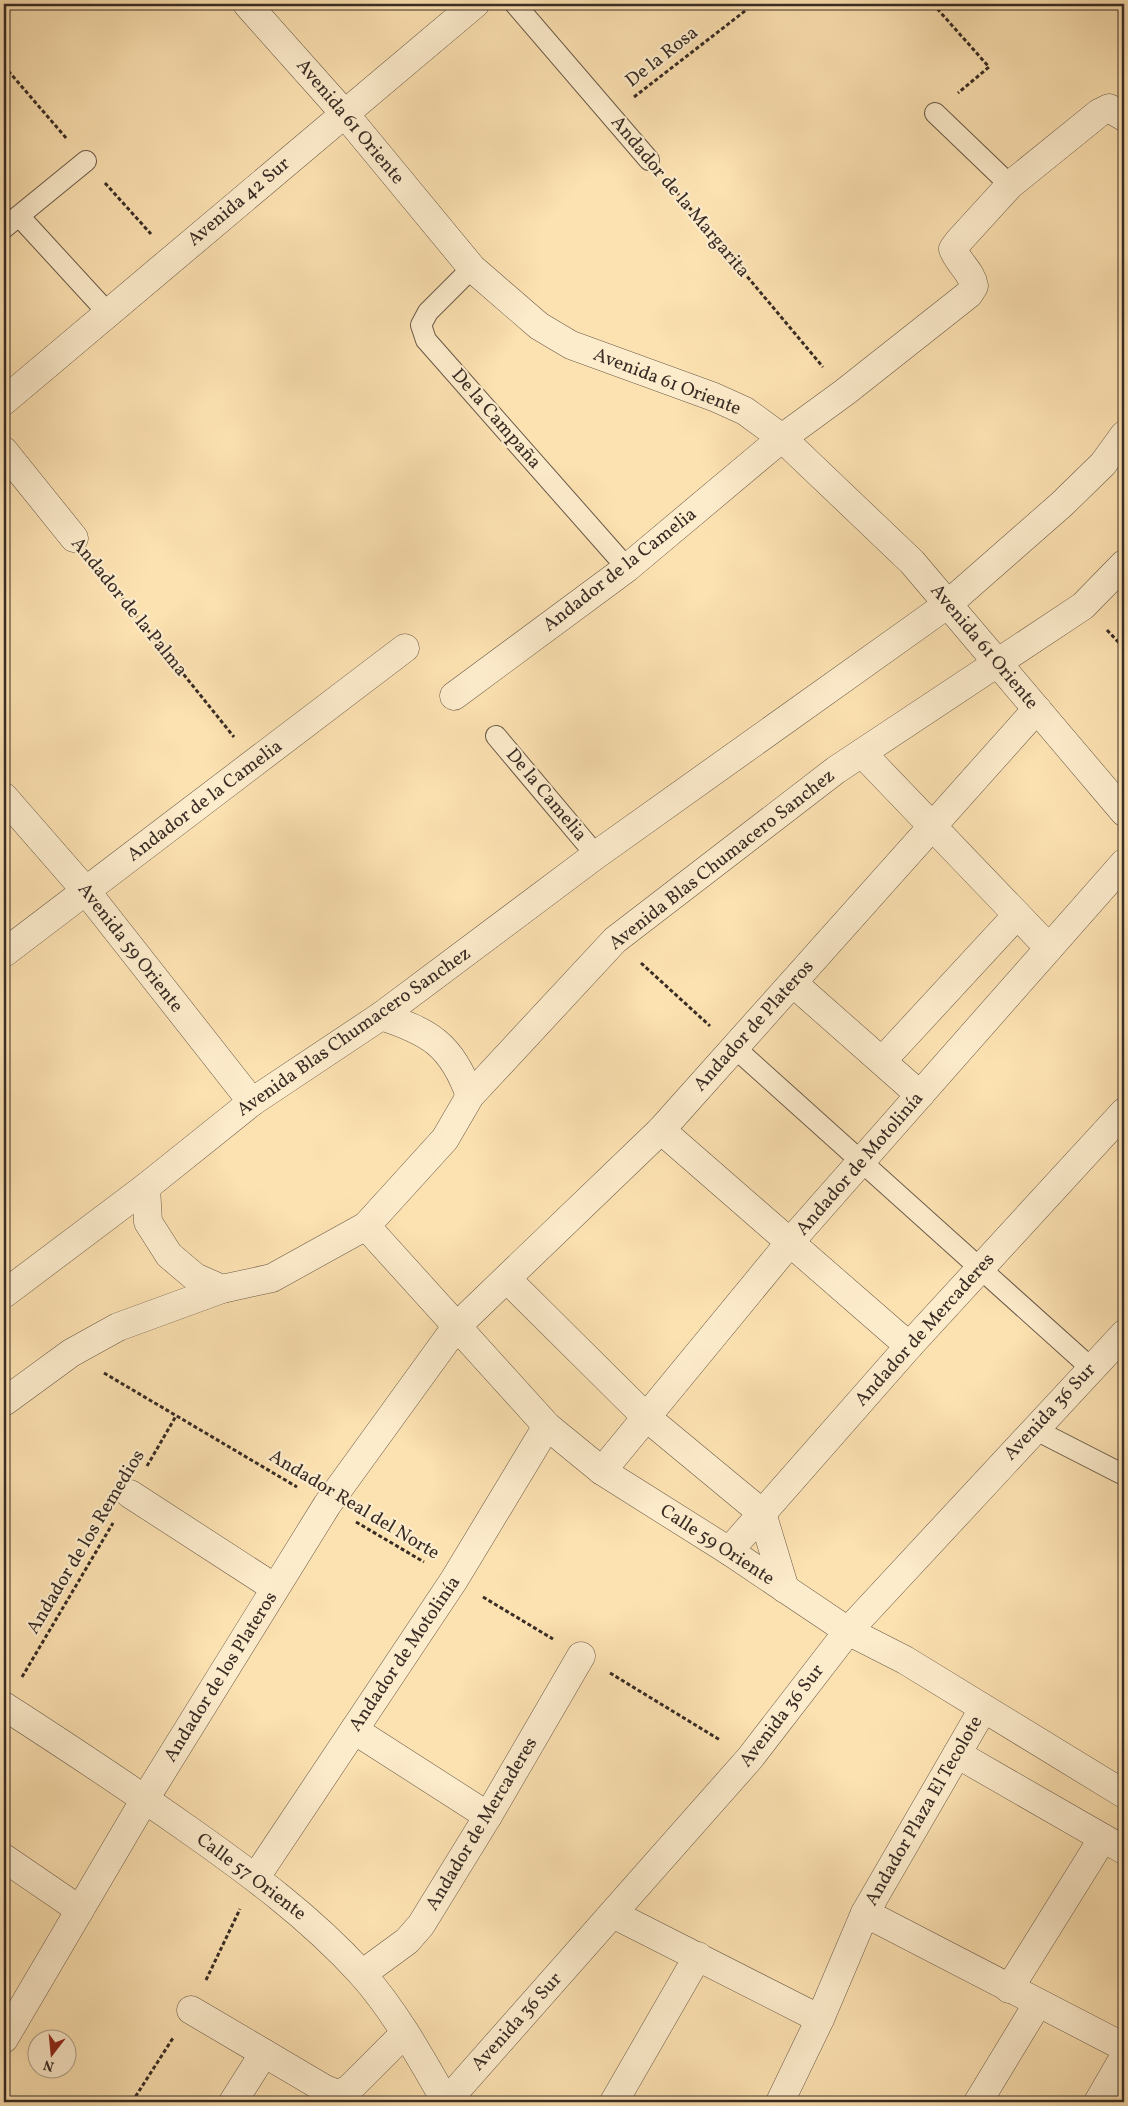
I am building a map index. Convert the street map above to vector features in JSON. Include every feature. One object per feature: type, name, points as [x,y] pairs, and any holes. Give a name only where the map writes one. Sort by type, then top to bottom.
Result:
[{"type":"street","name":"Avenida 61 Oriente","points":[[248,4],[344,113],[472,268],[539,326],[570,345],[714,397],[745,411],[782,438],[912,562],[1124,812]]},
{"type":"street","name":"Avenida 42 Sur","points":[[4,401],[475,4]]},
{"type":"street","points":[[782,438],[845,392],[969,294],[974,286],[973,279],[953,249],[1010,185],[1099,112],[1109,108],[1124,117]]},
{"type":"street","name":"Avenida Blas Chumacero Sanchez","points":[[4,1294],[146,1187],[252,1102],[381,1016],[596,855],[948,604],[1062,504],[1103,464],[1124,434]]},
{"type":"street","name":"Andador de la Camelia","points":[[454,696],[627,568],[782,438]]},
{"type":"street","name":"Andador de la Palma","points":[[4,451],[74,538]]},
{"type":"street","name":"Avenida Blas Chumacero Sanchez","points":[[4,1402],[70,1353],[118,1327],[222,1289],[272,1278],[366,1226],[445,1139],[470,1096],[615,940],[836,770],[1083,606],[1124,564]]},
{"type":"street","name":"Andador de la Camelia","points":[[4,953],[405,648]]},
{"type":"street","name":"Andador de Plateros","points":[[456,1328],[661,1130],[1037,709]]},
{"type":"street","points":[[862,753],[1049,948]]},
{"type":"street","name":"Avenida 59 Oriente","points":[[4,797],[86,891],[252,1102]]},
{"type":"street","name":"Andador de Motolinía","points":[[602,1471],[791,1241],[1124,863]]},
{"type":"street","points":[[882,1061],[1017,915]]},
{"type":"street","points":[[792,983],[920,1095]]},
{"type":"street","points":[[381,1016],[415,1027],[440,1045],[462,1072],[470,1096]]},
{"type":"street","name":"Andador de Mercaderes","points":[[729,1551],[909,1346],[1124,1112]]},
{"type":"street","points":[[661,1130],[791,1241],[909,1346]]},
{"type":"street","points":[[146,1187],[148,1222],[169,1255],[195,1277],[222,1289]]},
{"type":"street","name":"Calle 59 Oriente","points":[[366,1226],[456,1328],[548,1426],[602,1471],[729,1551],[848,1631],[905,1660],[1124,1794]]},
{"type":"street","points":[[507,1278],[646,1417],[762,1513],[785,1589]]},
{"type":"street","name":"Andador de los Plateros","points":[[4,2039],[146,1799],[327,1505],[456,1328]]},
{"type":"street","name":"Avenida 36 Sur","points":[[446,2102],[750,1758],[848,1631],[1124,1334]]},
{"type":"street","name":"Andador de Motolinía","points":[[256,1877],[454,1580],[548,1426]]},
{"type":"street","points":[[130,1494],[275,1588]]},
{"type":"street","name":"Andador de Mercaderes","points":[[362,1974],[407,1941],[422,1924],[582,1656]]},
{"type":"street","name":"Calle 57 Oriente","points":[[4,1706],[146,1799],[256,1877],[318,1928],[362,1974],[405,2033],[446,2102]]},
{"type":"street","name":"Andador Plaza El Tecolote","points":[[780,2102],[820,2019],[865,1913],[983,1709]]},
{"type":"street","points":[[354,1730],[488,1816]]},
{"type":"street","points":[[957,1754],[1114,1844],[1009,1989]]},
{"type":"street","points":[[4,1858],[80,1910]]},
{"type":"street","points":[[865,1913],[1124,2047]]},
{"type":"street","points":[[613,1914],[820,2019]]},
{"type":"street","points":[[614,2102],[698,1956]]},
{"type":"street","points":[[978,2102],[1038,2003]]},
{"type":"street","points":[[191,2010],[325,2090],[337,2094],[348,2090],[405,2033]]},
{"type":"street","points":[[233,2102],[264,2053]]},
{"type":"street","points":[[1098,2102],[1124,2057]]},
{"type":"lane","name":"Andador de la Margarita","points":[[515,4],[649,160]]},
{"type":"lane","points":[[935,113],[1010,185]]},
{"type":"lane","points":[[86,161],[11,222],[108,313]]},
{"type":"lane","name":"De la Campaña","points":[[472,268],[428,312],[421,325],[426,340],[627,568]]},
{"type":"lane","name":"De la Camelia","points":[[496,736],[596,855]]},
{"type":"lane","points":[[735,1048],[1091,1368]]},
{"type":"lane","points":[[1034,1429],[1124,1476]]},
{"type":"path","name":"De la Rosa","points":[[611,115],[754,4]]},
{"type":"path","points":[[933,4],[989,67],[935,113]]},
{"type":"path","name":"Andador de la Margarita","points":[[649,160],[845,392]]},
{"type":"path","name":"Andador de la Palma","points":[[74,538],[255,763]]},
{"type":"path","points":[[615,940],[735,1048]]},
{"type":"path","name":"Andador Real del Norte","points":[[70,1353],[582,1656],[750,1758]]},
{"type":"path","name":"Andador de los Remedios","points":[[4,1706],[176,1416]]}]
